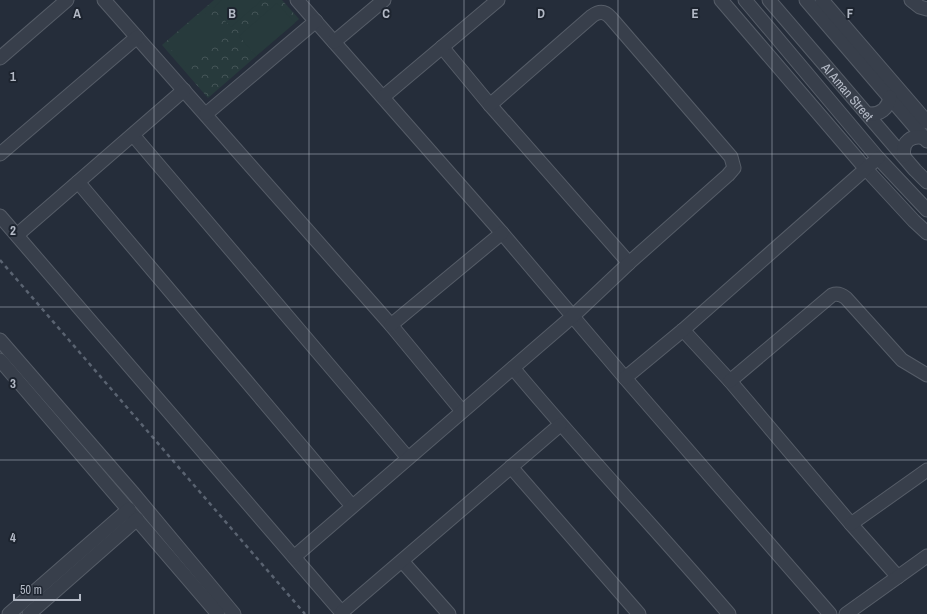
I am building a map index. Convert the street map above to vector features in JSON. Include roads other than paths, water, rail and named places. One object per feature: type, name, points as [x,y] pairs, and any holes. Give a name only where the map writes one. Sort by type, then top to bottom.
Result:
[{"type":"street","points":[[0,58],[67,0]]},
{"type":"street","points":[[104,0],[391,325],[462,411]]},
{"type":"street","points":[[297,0],[502,233],[625,378],[830,614]]},
{"type":"street","points":[[334,42],[384,0]]},
{"type":"street","points":[[383,97],[498,0]]},
{"type":"street","points":[[721,0],[866,168],[914,221],[927,233]]},
{"type":"street","points":[[745,0],[878,158],[927,210]]},
{"type":"street","name":"Al Aman Street","points":[[769,0],[927,182]]},
{"type":"street","points":[[806,0],[926,139]]},
{"type":"street","points":[[822,0],[927,122]]},
{"type":"street","points":[[911,0],[920,7],[927,9]]},
{"type":"street","points":[[294,557],[573,316],[734,168],[731,157],[611,18],[602,12],[597,13],[490,105]]},
{"type":"street","points":[[206,114],[316,21]]},
{"type":"street","points":[[0,154],[137,37]]},
{"type":"street","points":[[442,47],[490,105],[629,263]]},
{"type":"street","points":[[17,235],[184,90]]},
{"type":"street","points":[[868,114],[876,114],[883,111],[888,105],[890,97]]},
{"type":"street","points":[[133,135],[408,458]]},
{"type":"street","points":[[904,156],[903,149],[908,140],[916,137],[926,139]]},
{"type":"street","points":[[625,378],[683,330],[878,158]]},
{"type":"street","points":[[78,182],[352,506]]},
{"type":"street","points":[[0,216],[343,613],[560,425]]},
{"type":"street","points":[[391,325],[502,233]]},
{"type":"street","points":[[730,381],[835,294],[839,294],[846,298],[902,360],[927,375]]},
{"type":"street","points":[[683,330],[730,381],[898,577]]},
{"type":"street","points":[[0,340],[130,506],[218,614]]},
{"type":"street","points":[[0,360],[130,506],[234,614]]},
{"type":"street","points":[[513,368],[560,425],[682,559],[729,614]]},
{"type":"street","points":[[511,467],[639,614]]},
{"type":"street","points":[[851,524],[927,470]]},
{"type":"street","points":[[9,614],[130,506]]},
{"type":"street","points":[[28,614],[130,506]]},
{"type":"street","points":[[846,614],[927,556]]},
{"type":"street","points":[[402,561],[449,614]]},
{"type":"railway","points":[[0,260],[305,614]]}]
